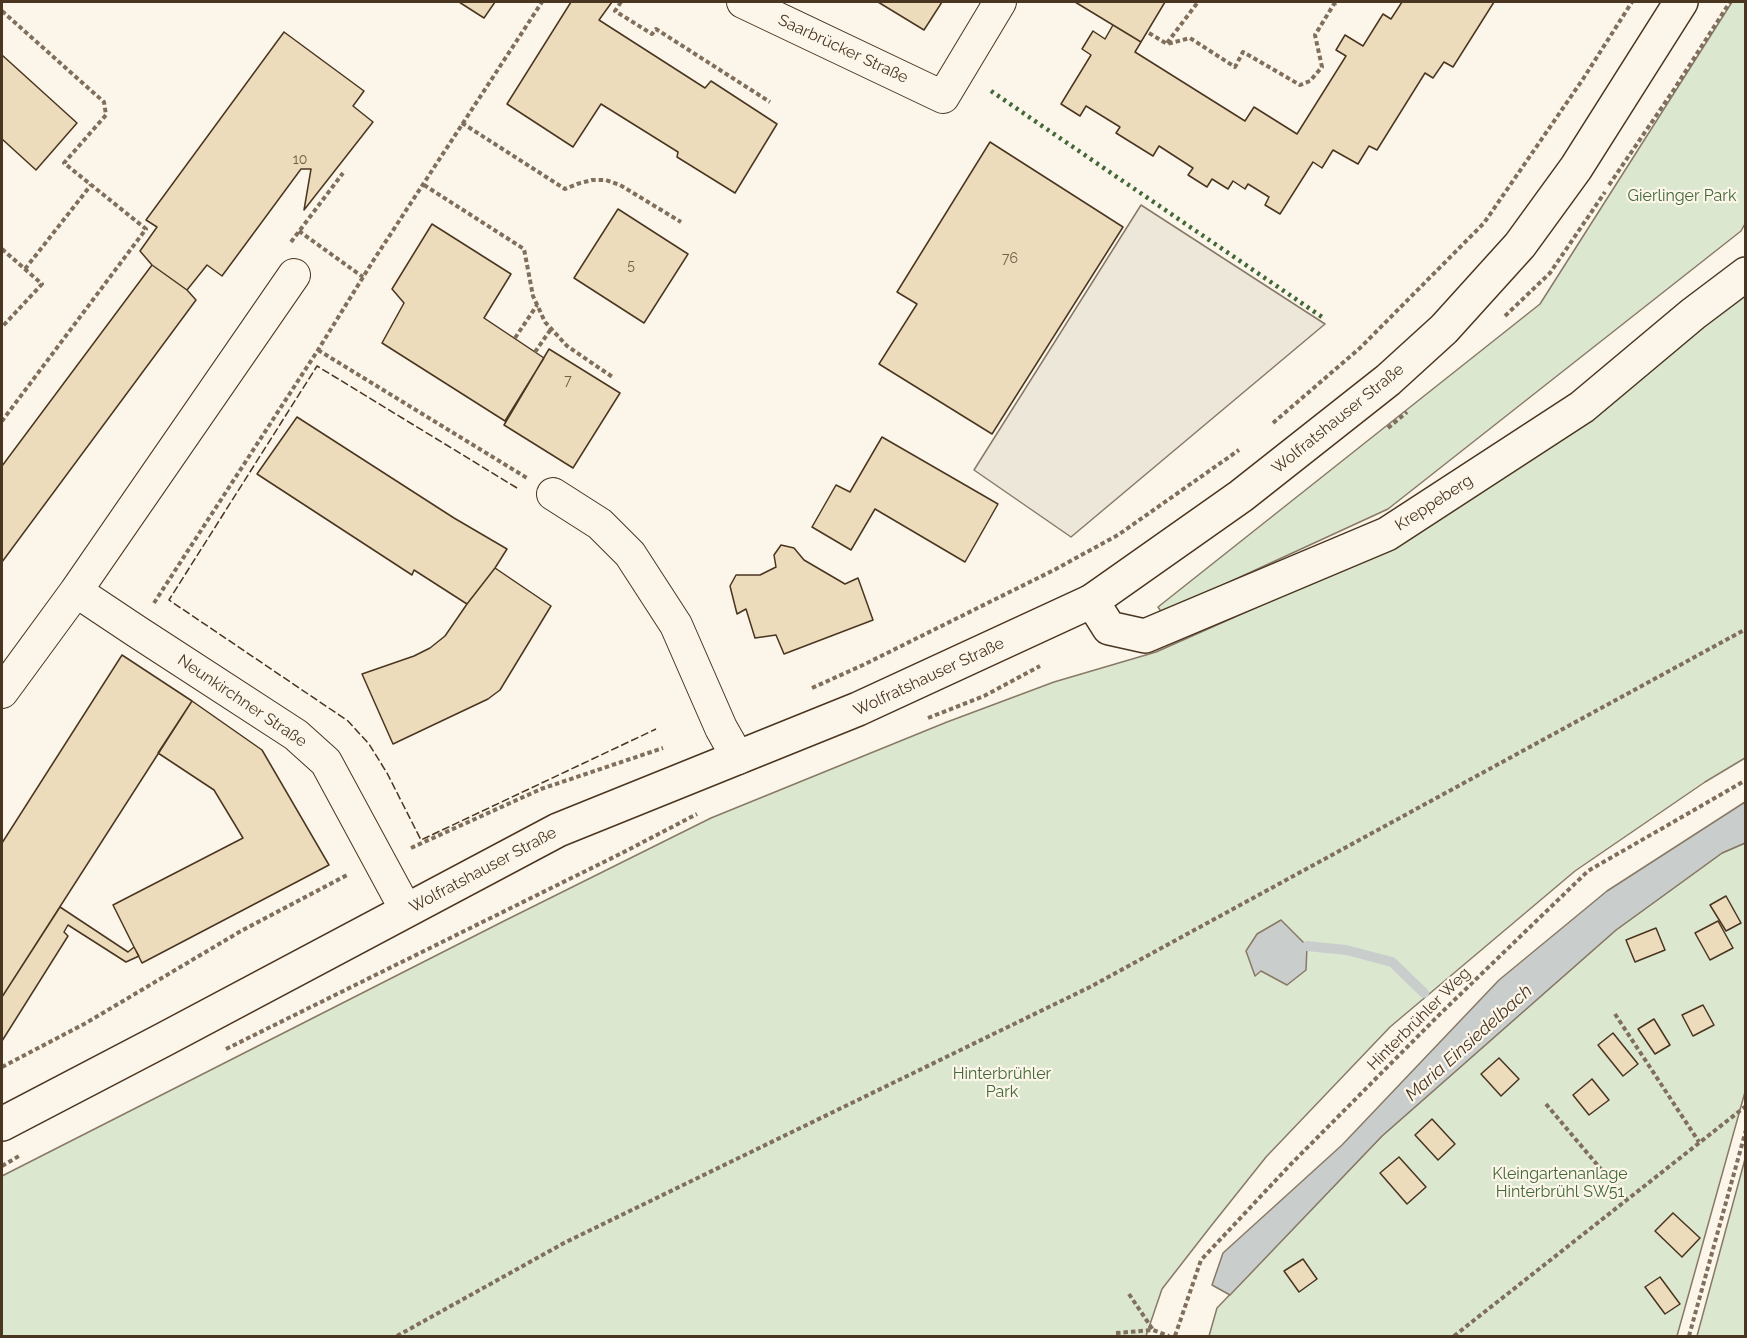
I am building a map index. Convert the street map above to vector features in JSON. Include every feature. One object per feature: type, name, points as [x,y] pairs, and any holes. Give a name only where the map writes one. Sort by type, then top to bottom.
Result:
[{"type":"main road","name":"Wolfratshauser Straße","points":[[2,1124],[558,830],[858,709],[1092,601],[1241,496],[1388,380],[1444,329],[1520,245],[1576,168],[1681,2]]},
{"type":"main road","name":"Kreppeberg","points":[[1092,601],[1109,628],[1145,636],[1387,534],[1582,407],[1693,314],[1746,274]]},
{"type":"street","name":"Saarbrücker Straße","points":[[743,2],[943,97],[1000,2]]},
{"type":"street","points":[[2,692],[76,591],[294,275]]},
{"type":"street","points":[[553,494],[600,524],[630,555],[676,625],[721,728],[738,758]]},
{"type":"street","name":"Neunkirchner Straße","points":[[76,591],[297,735],[326,762],[406,910]]},
{"type":"path","points":[[136,632],[542,2]]},
{"type":"path","points":[[621,2],[615,11],[652,34],[656,29],[770,102]]},
{"type":"path","points":[[1167,44],[1198,2]]},
{"type":"path","points":[[1149,33],[1167,44],[1190,38],[1235,66],[1244,52],[1300,85],[1310,81],[1322,68],[1315,35],[1334,4],[1339,2]]},
{"type":"path","points":[[1272,424],[1360,348],[1484,223],[1583,79],[1632,2]]},
{"type":"path","points":[[2,11],[104,102],[106,115],[64,163],[146,229],[2,421]]},
{"type":"path","points":[[462,123],[565,189],[592,180],[606,180],[620,185],[681,222]]},
{"type":"path","points":[[25,269],[91,185]]},
{"type":"path","points":[[424,185],[524,249],[533,296],[545,322],[567,346],[614,378]]},
{"type":"path","points":[[299,231],[363,277]]},
{"type":"path","points":[[2,249],[42,284],[2,327]]},
{"type":"path","points":[[515,338],[537,304]]},
{"type":"path","points":[[535,352],[551,329]]},
{"type":"path","points":[[318,350],[553,494]]},
{"type":"path","points":[[808,689],[863,665],[1043,576],[1118,535],[1244,447]]},
{"type":"path","points":[[398,1336],[564,1243],[1090,987],[1746,629]]},
{"type":"path","points":[[2,1067],[86,1023],[251,926],[338,879],[422,844],[541,789],[665,747]]},
{"type":"path","name":"Hinterbrühler Weg","points":[[1175,1336],[1201,1260],[1290,1165],[1441,1013],[1588,871],[1746,780]]},
{"type":"path","points":[[1615,1014],[1699,1142]]},
{"type":"path","points":[[1546,1104],[1626,1199]]},
{"type":"path","points":[[1454,1336],[1746,1106]]},
{"type":"path","points":[[1689,1336],[1746,1130]]},
{"type":"path","points":[[1129,1294],[1153,1330]]},
{"type":"path","points":[[1116,1333],[1153,1330],[1169,1336]]},
{"type":"green space","name":"Gierlinger Park","points":[[1732,2],[1745,2],[1746,222],[1741,231],[1388,509],[1162,613],[1158,607],[1540,304]]},
{"type":"green space","name":"Hinterbrühler Park","points":[[1745,293],[1745,758],[1705,782],[1575,871],[1390,1027],[1266,1157],[1211,1226],[1162,1289],[1146,1336],[2,1336],[2,1176],[711,818],[947,722],[1054,682],[1156,652],[1379,553]]},
{"type":"green space","name":"Kleingartenanlage Hinterbrühl SW51","points":[[1745,843],[1745,1092],[1677,1336],[1209,1336],[1217,1308],[1382,1136],[1616,930],[1722,853]]},
{"type":"green space","points":[[1745,1159],[1745,1336],[1697,1336]]},
{"type":"shaded area","points":[[1141,205],[1325,324],[1071,537],[974,470]]},
{"type":"water","name":"Maria Einsiedelbach","points":[[1745,802],[1745,843],[1722,853],[1616,930],[1382,1136],[1230,1295],[1212,1285],[1223,1253],[1342,1145],[1499,980],[1607,891]]},
{"type":"water","points":[[1281,920],[1307,946],[1306,970],[1287,985],[1261,971],[1255,976],[1246,951],[1257,934]]},
{"type":"building","points":[[459,2],[495,2],[484,18]]},
{"type":"building","points":[[571,2],[612,2],[599,20],[705,88],[711,81],[777,124],[735,193],[677,157],[678,152],[601,104],[573,147],[507,104]]},
{"type":"building","points":[[878,2],[942,2],[924,30]]},
{"type":"building","points":[[1075,2],[1165,2],[1141,42]]},
{"type":"building","points":[[1402,2],[1494,2],[1453,67],[1444,62],[1433,78],[1425,73],[1377,150],[1369,146],[1358,164],[1333,150],[1322,168],[1313,162],[1280,214],[1265,205],[1269,197],[1248,184],[1245,189],[1233,181],[1228,189],[1212,179],[1207,187],[1188,175],[1193,168],[1159,146],[1153,156],[1116,133],[1120,127],[1086,106],[1080,116],[1061,104],[1091,55],[1082,49],[1093,31],[1105,39],[1113,25],[1141,42],[1135,52],[1245,121],[1254,107],[1297,134],[1346,56],[1336,50],[1345,35],[1363,46],[1383,14],[1391,19]]},
{"type":"building","points":[[284,32],[364,91],[353,106],[373,122],[304,210],[311,169],[301,169],[222,276],[207,265],[187,290],[152,265],[140,251],[157,227],[146,220]]},
{"type":"building","points":[[2,55],[77,123],[36,170],[2,139]]},
{"type":"building","points":[[990,142],[1123,227],[992,434],[879,364],[917,304],[897,292]]},
{"type":"building","points":[[618,209],[688,254],[644,323],[574,278]]},
{"type":"building","points":[[432,224],[511,274],[484,318],[544,358],[505,421],[382,343],[404,303],[392,289]]},
{"type":"building","points":[[152,265],[187,290],[196,300],[2,562],[2,466]]},
{"type":"building","points":[[549,349],[620,393],[573,468],[504,425]]},
{"type":"building","points":[[297,417],[454,518],[507,549],[467,604],[414,570],[412,575],[257,474]]},
{"type":"building","points":[[882,437],[998,504],[965,562],[875,509],[851,550],[812,527],[836,485],[850,492]]},
{"type":"building","points":[[781,545],[794,548],[804,560],[845,584],[858,578],[873,620],[784,654],[776,635],[755,638],[746,609],[737,614],[730,586],[736,575],[760,575],[776,567],[774,555]]},
{"type":"building","points":[[495,568],[551,606],[500,690],[488,699],[393,744],[362,674],[430,648],[445,636]]},
{"type":"building","points":[[122,655],[192,701],[2,997],[2,843]]},
{"type":"building","points":[[192,701],[262,750],[329,865],[142,963],[113,905],[243,838],[214,790],[158,753]]},
{"type":"building","points":[[1726,896],[1741,923],[1726,931],[1710,905]]},
{"type":"building","points":[[60,907],[128,952],[134,947],[139,956],[126,962],[68,925],[64,932],[68,936],[2,1041],[2,997]]},
{"type":"building","points":[[1718,921],[1733,948],[1710,960],[1695,933]]},
{"type":"building","points":[[1656,928],[1665,950],[1635,962],[1626,940]]},
{"type":"building","points":[[1703,1005],[1714,1025],[1693,1036],[1682,1015]]},
{"type":"building","points":[[1654,1019],[1670,1045],[1655,1054],[1638,1029]]},
{"type":"building","points":[[1613,1033],[1638,1064],[1623,1076],[1598,1045]]},
{"type":"building","points":[[1499,1058],[1519,1079],[1501,1096],[1481,1074]]},
{"type":"building","points":[[1592,1079],[1609,1100],[1589,1115],[1573,1095]]},
{"type":"building","points":[[1432,1119],[1455,1144],[1438,1160],[1415,1135]]},
{"type":"building","points":[[1399,1157],[1426,1187],[1407,1204],[1380,1173]]},
{"type":"building","points":[[1673,1213],[1700,1238],[1682,1257],[1655,1231]]},
{"type":"building","points":[[1303,1259],[1317,1279],[1299,1292],[1284,1271]]},
{"type":"building","points":[[1660,1277],[1680,1304],[1665,1314],[1645,1287]]},
{"type":"waterway","points":[[1307,946],[1346,950],[1392,962],[1424,993]]},
{"type":"hedge","points":[[991,91],[1322,317]]},
{"type":"fence","points":[[517,488],[317,366],[169,600],[348,721],[369,744],[387,773],[421,840],[656,729]]}]
